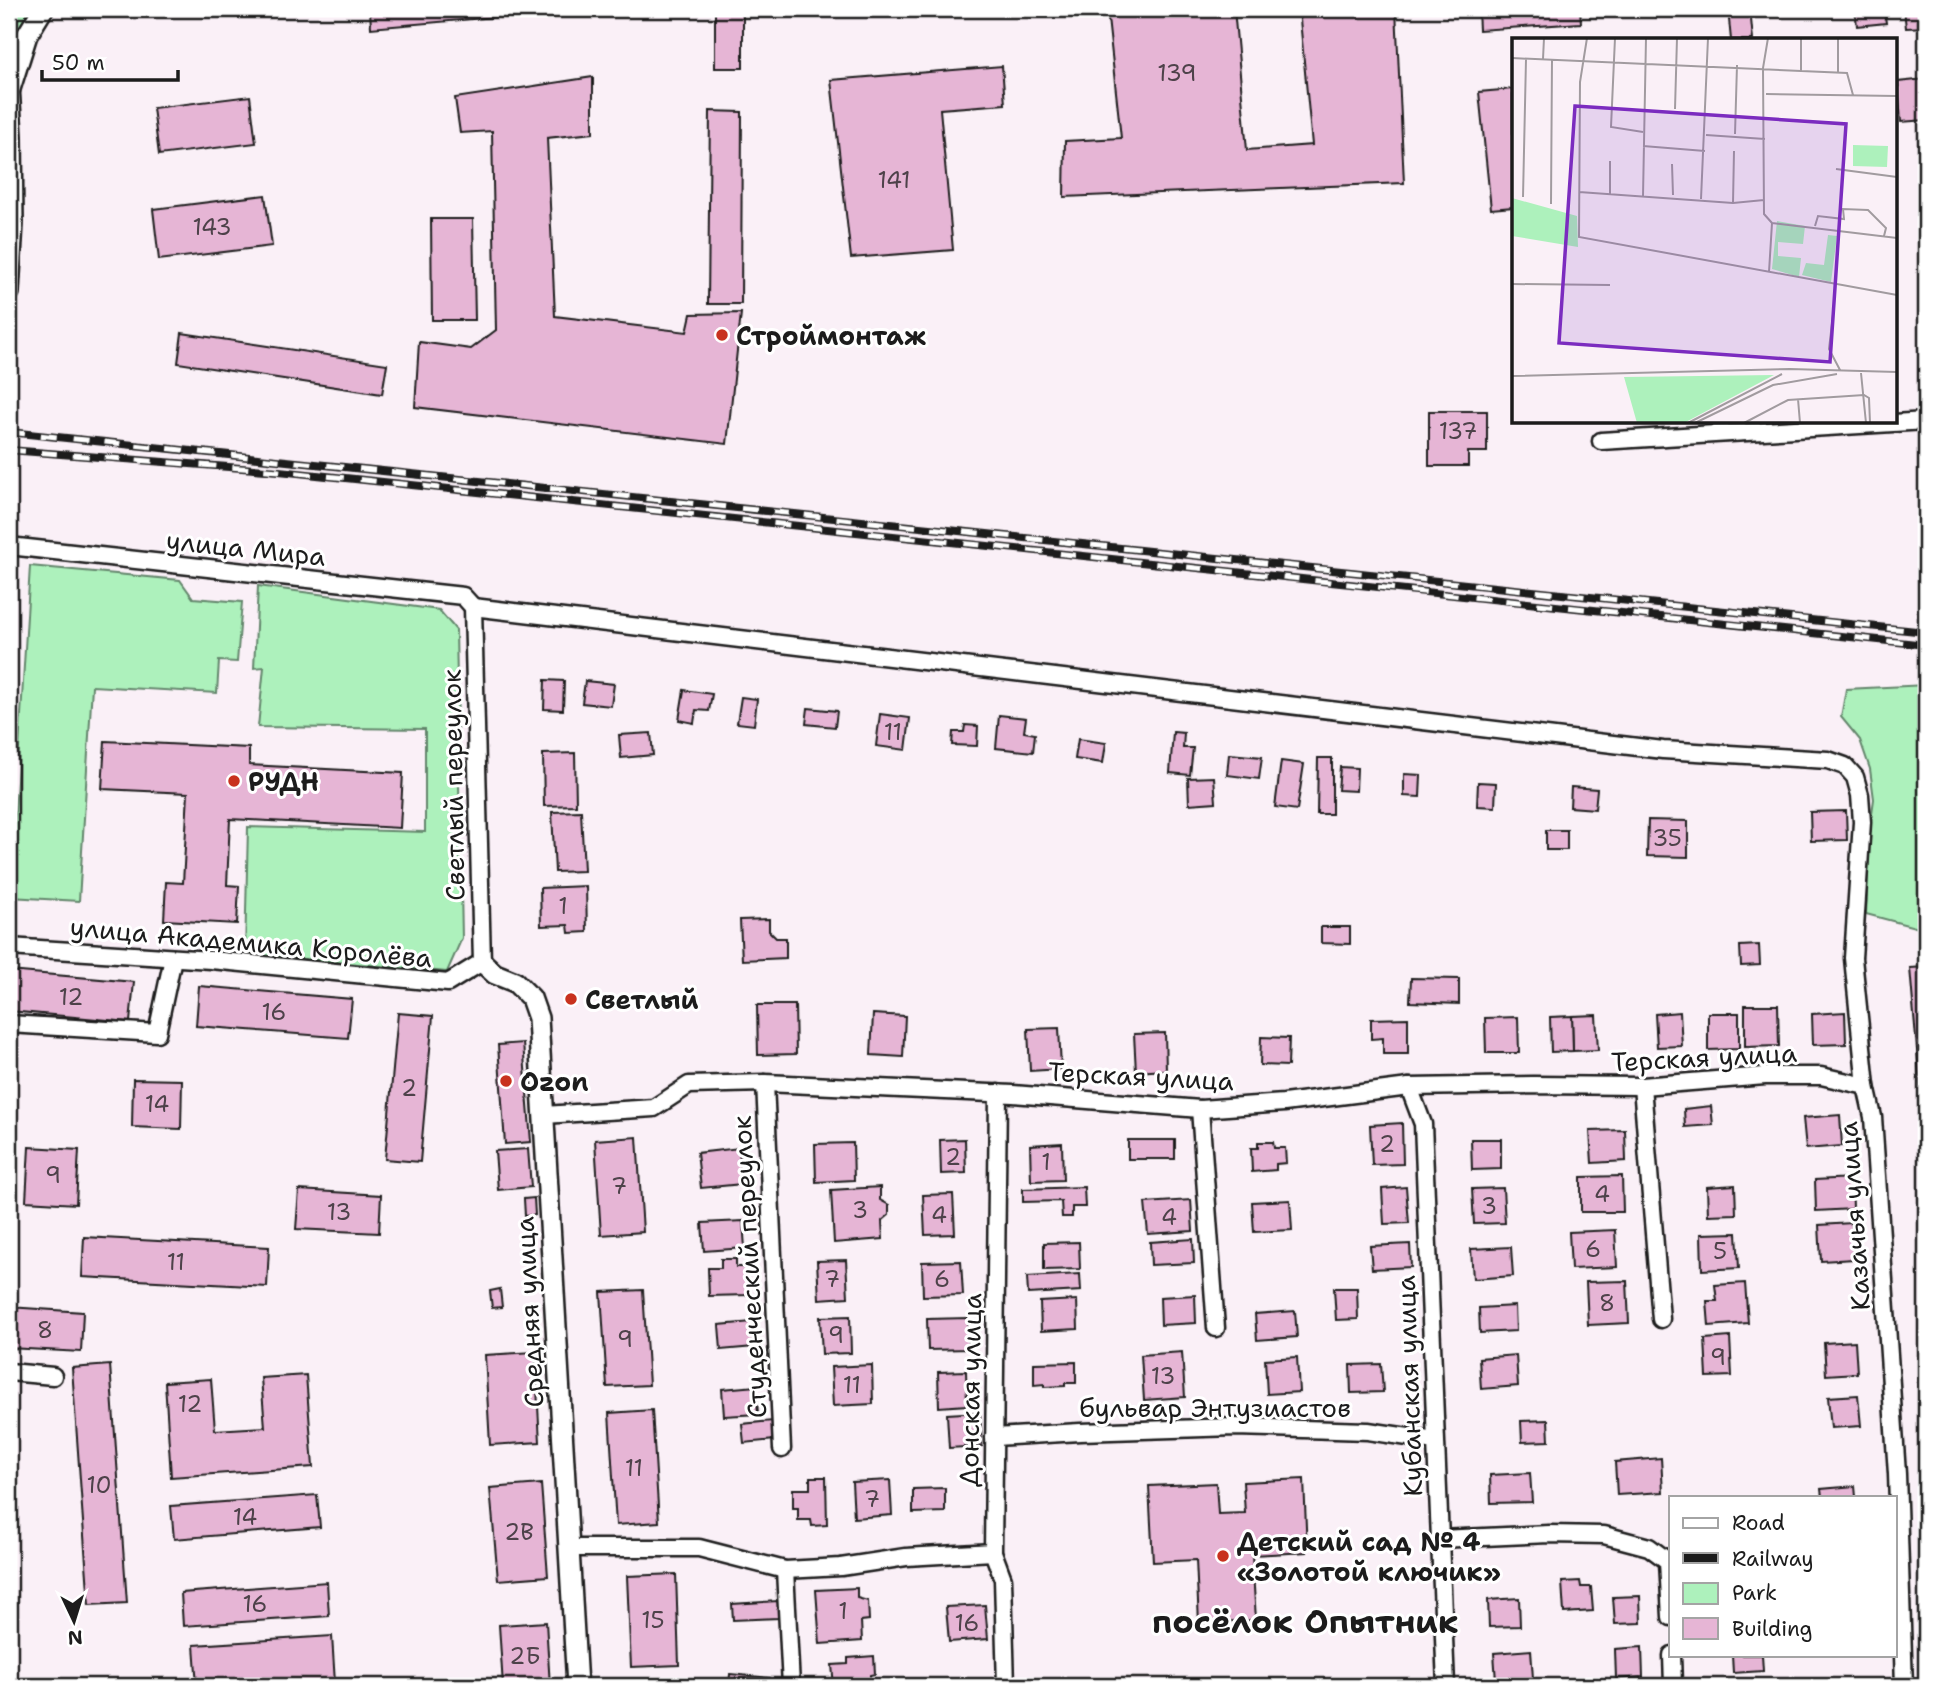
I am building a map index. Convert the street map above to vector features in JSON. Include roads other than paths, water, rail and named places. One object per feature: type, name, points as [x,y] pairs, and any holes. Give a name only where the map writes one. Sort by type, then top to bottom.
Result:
[{"type":"street","points":[[9,292],[13,223],[9,87],[27,36],[43,9]]},
{"type":"street","points":[[1896,423],[1926,421]]},
{"type":"street","points":[[1601,441],[1877,424]]},
{"type":"street","name":"улица Мира","points":[[9,546],[463,596],[473,607],[1663,750],[1828,760]]},
{"type":"street","name":"Светлый переулок","points":[[473,607],[482,962]]},
{"type":"street","name":"Казачья улица","points":[[1828,760],[1845,766],[1855,777],[1860,795],[1862,822],[1853,958],[1866,1086],[1873,1117],[1897,1474],[1904,1686]]},
{"type":"street","name":"улица Академика Королёва","points":[[9,947],[211,960],[448,984],[482,962]]},
{"type":"street","points":[[9,1024],[157,1033],[173,958]]},
{"type":"street","name":"Средняя улица","points":[[482,962],[495,974],[515,982],[531,998],[538,1018],[577,1686]]},
{"type":"street","name":"Терская улица","points":[[544,1115],[654,1108],[689,1085],[765,1083],[998,1093],[1200,1109],[1284,1103],[1409,1087],[1642,1086],[1765,1076],[1821,1076],[1866,1086]]},
{"type":"street","name":"Студенческий переулок","points":[[765,1083],[782,1449]]},
{"type":"street","points":[[1642,1086],[1661,1318]]},
{"type":"street","name":"Кубанская улица","points":[[1409,1087],[1423,1124],[1446,1686]]},
{"type":"street","name":"Донская улица","points":[[998,1093],[993,1552],[1003,1579],[1006,1686]]},
{"type":"street","points":[[1200,1109],[1216,1328]]},
{"type":"street","points":[[9,1372],[53,1376]]},
{"type":"street","name":"бульвар Энтузиастов","points":[[994,1437],[1235,1427],[1368,1431],[1435,1441]]},
{"type":"street","points":[[1439,1539],[1549,1534],[1604,1535],[1649,1547],[1668,1561],[1669,1580]]},
{"type":"street","points":[[568,1548],[699,1548],[785,1570],[841,1567],[906,1557],[993,1552]]},
{"type":"street","points":[[785,1570],[791,1686]]},
{"type":"street","points":[[1672,1656],[1673,1686]]},
{"type":"railway","points":[[9,432],[1926,632]]},
{"type":"railway","points":[[9,450],[279,471],[1926,645]]},
{"type":"place","name":"Строймонтаж","points":[[722,335]]},
{"type":"place","name":"РУДН","points":[[234,781]]},
{"type":"place","name":"Светлый","points":[[571,999]]},
{"type":"place","name":"Ozon","points":[[506,1081]]},
{"type":"place","name":"Детский сад № 4 «Золотой ключик»","points":[[1223,1556]]},
{"type":"district","name":"посёлок Опытник","points":[[1305,1621]]}]
